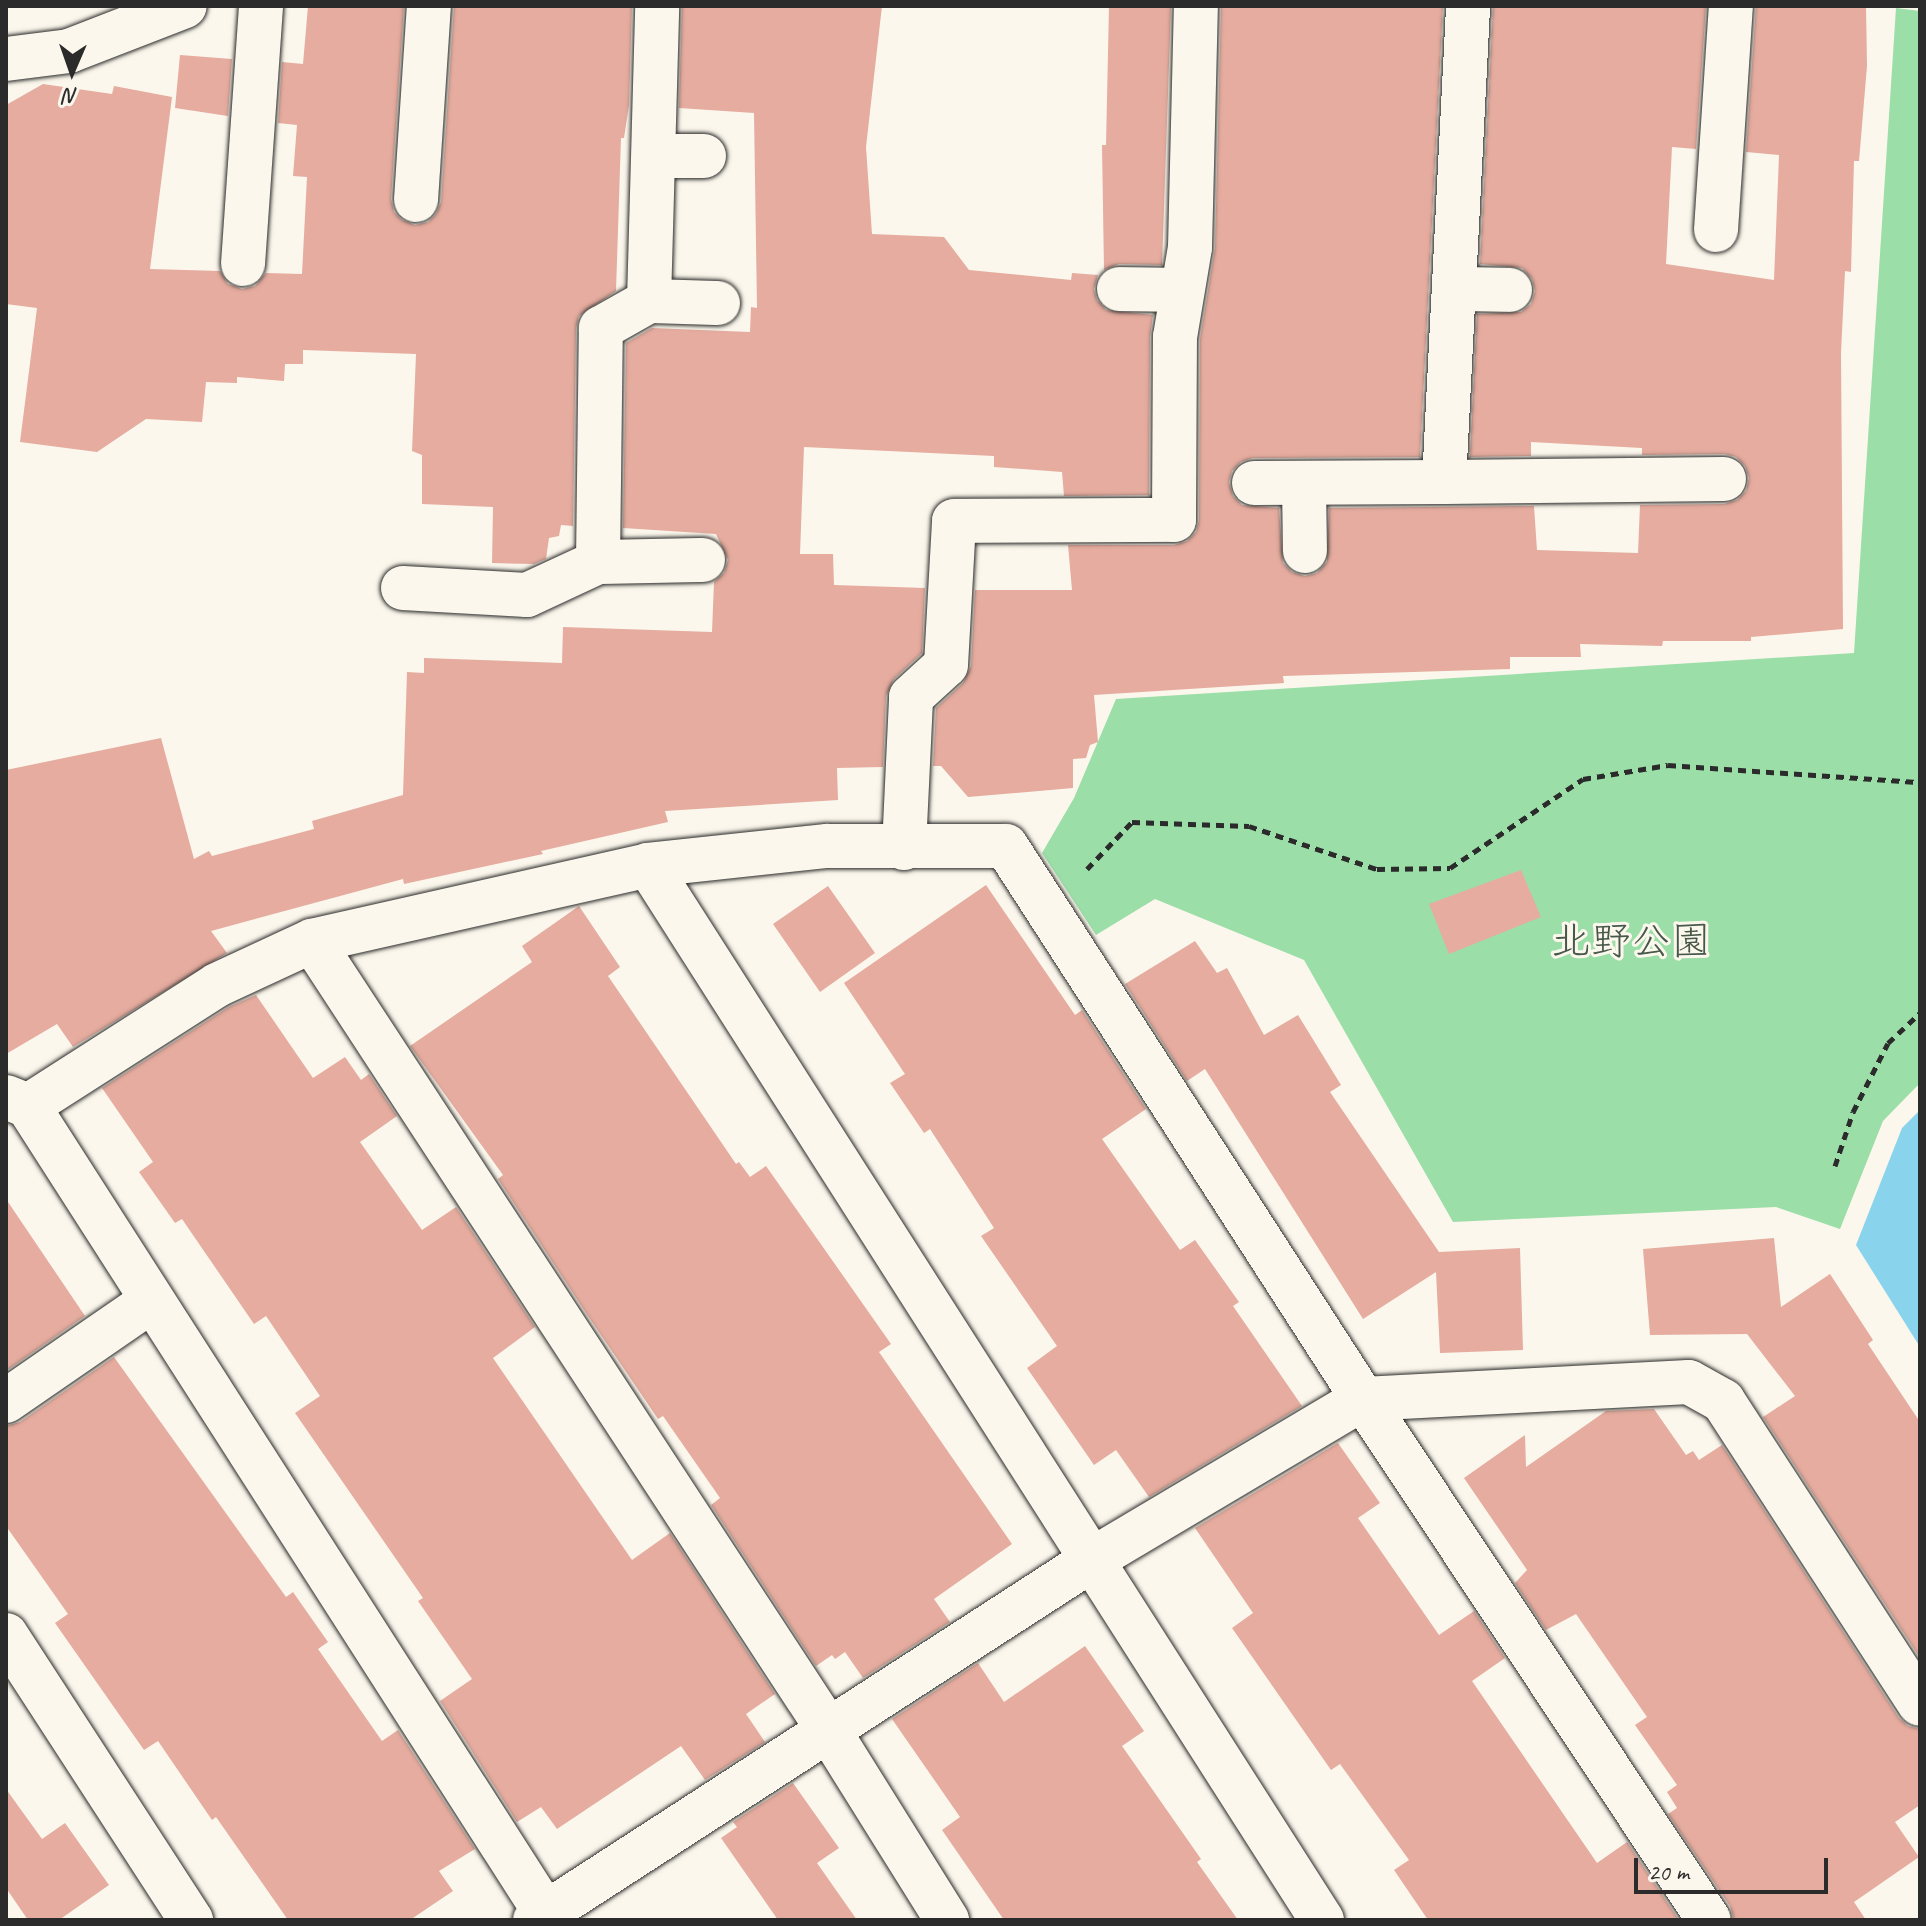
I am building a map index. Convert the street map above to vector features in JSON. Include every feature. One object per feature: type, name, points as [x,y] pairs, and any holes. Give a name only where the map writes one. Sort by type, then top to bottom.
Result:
[{"type":"street","points":[[6,59],[69,51],[185,6]]},
{"type":"street","points":[[243,264],[261,6]]},
{"type":"street","points":[[416,200],[429,6]]},
{"type":"street","points":[[649,301],[657,6]]},
{"type":"street","points":[[904,848],[911,697],[946,665],[954,521],[1174,520],[1175,337],[1190,247],[1196,6]]},
{"type":"street","points":[[1444,482],[1468,6]]},
{"type":"street","points":[[1716,230],[1731,6]]},
{"type":"street","points":[[654,156],[704,156]]},
{"type":"street","points":[[1119,289],[1182,290]]},
{"type":"street","points":[[1454,289],[1510,290]]},
{"type":"street","points":[[598,562],[601,328],[649,301],[718,303]]},
{"type":"street","points":[[1254,483],[1724,479]]},
{"type":"street","points":[[1304,483],[1305,551]]},
{"type":"street","points":[[403,588],[527,595],[598,562],[703,560]]},
{"type":"street","points":[[1709,1920],[1363,1399],[1006,846],[827,846],[648,865],[312,941],[217,985],[17,1101],[151,1301],[544,1918],[1093,1559],[1363,1399],[1689,1382],[1723,1401],[1920,1704]]},
{"type":"street","points":[[648,865],[1322,1920]]},
{"type":"street","points":[[312,941],[829,1731],[947,1920]]},
{"type":"street","points":[[6,1401],[151,1301]]},
{"type":"street","points":[[11,1655],[191,1920]]},
{"type":"path","points":[[1048,910],[1132,822],[1249,826],[1377,869],[1450,868],[1583,779],[1668,765],[1920,782]]},
{"type":"path","points":[[1835,1166],[1853,1112],[1888,1043],[1920,1013]]},
{"type":"green space","name":"北野公園","points":[[1896,8],[1920,11],[1920,1083],[1883,1121],[1840,1229],[1776,1207],[1453,1222],[1304,960],[1155,899],[1096,935],[1042,853],[1074,798],[1116,699],[1854,653]]},
{"type":"water","points":[[1920,1110],[1920,1347],[1856,1245],[1902,1128]]},
{"type":"building","points":[[308,6],[404,6],[391,199],[394,212],[402,220],[415,225],[428,222],[441,202],[454,6],[632,6],[629,105],[624,138],[621,138],[616,291],[579,316],[576,328],[573,526],[561,525],[559,536],[549,538],[546,559],[534,564],[492,563],[493,507],[422,504],[422,455],[412,451],[416,354],[303,350],[303,364],[285,364],[284,381],[237,377],[237,383],[206,382],[202,422],[146,419],[97,452],[20,442],[37,308],[6,304],[6,105],[43,84],[112,94],[114,86],[172,97],[150,269],[220,271],[228,284],[242,289],[255,286],[266,273],[302,274],[307,177],[293,176],[297,125],[278,123],[282,62],[303,64]]},
{"type":"building","points":[[682,6],[882,6],[866,147],[872,234],[944,237],[969,270],[1071,280],[1072,273],[1098,275],[1094,289],[1097,300],[1106,310],[1153,315],[1150,337],[1149,495],[1064,496],[1062,472],[994,467],[994,456],[804,447],[800,554],[833,554],[834,585],[925,588],[922,653],[894,679],[886,696],[883,767],[837,768],[838,800],[665,811],[668,822],[541,851],[543,854],[404,884],[403,879],[211,931],[227,953],[73,1047],[57,1024],[6,1054],[6,770],[161,738],[194,859],[209,851],[212,856],[314,829],[312,821],[403,795],[407,672],[424,673],[424,658],[562,663],[563,627],[712,632],[714,582],[724,573],[728,560],[716,534],[623,528],[626,343],[652,328],[750,332],[751,307],[757,308],[754,113],[679,108]]},
{"type":"building","points":[[1109,6],[1171,6],[1162,265],[1119,264],[1104,270],[1102,145],[1106,145]]},
{"type":"building","points":[[1221,6],[1443,6],[1420,457],[1253,458],[1241,462],[1232,471],[1229,482],[1233,496],[1242,505],[1279,508],[1283,563],[1292,572],[1305,576],[1317,573],[1327,562],[1329,508],[1534,506],[1537,550],[1638,553],[1640,505],[1724,504],[1737,500],[1746,491],[1749,478],[1745,466],[1736,457],[1724,454],[1642,455],[1642,448],[1531,442],[1531,456],[1470,457],[1477,314],[1521,312],[1531,304],[1535,291],[1532,279],[1522,268],[1480,264],[1493,6],[1706,6],[1696,149],[1672,147],[1666,264],[1774,280],[1779,155],[1746,152],[1756,6],[1866,6],[1867,66],[1859,161],[1854,161],[1851,272],[1845,271],[1841,353],[1843,629],[1751,637],[1751,641],[1663,641],[1662,646],[1580,644],[1581,657],[1510,657],[1510,669],[1283,676],[1284,683],[1094,695],[1098,742],[1090,745],[1086,758],[1073,759],[1073,788],[968,797],[941,766],[933,766],[936,708],[963,683],[971,666],[975,590],[1072,590],[1068,545],[1174,545],[1187,541],[1196,532],[1199,520],[1200,339],[1215,248]]},
{"type":"building","points":[[180,55],[232,59],[228,116],[175,108]]},
{"type":"building","points":[[1521,870],[1541,917],[1449,954],[1429,904]]},
{"type":"building","points":[[986,885],[1075,1015],[1082,1010],[1146,1109],[1102,1139],[1180,1250],[1195,1240],[1239,1302],[1233,1306],[1302,1406],[1149,1497],[1116,1450],[1094,1465],[1027,1368],[1057,1346],[981,1236],[994,1228],[930,1129],[924,1133],[890,1083],[905,1074],[844,983]]},
{"type":"building","points":[[828,886],[875,953],[820,992],[773,924]]},
{"type":"building","points":[[579,906],[620,967],[608,976],[736,1164],[739,1162],[750,1177],[766,1166],[891,1344],[879,1352],[1012,1544],[934,1599],[950,1622],[863,1678],[845,1652],[835,1659],[832,1655],[816,1666],[711,1505],[720,1498],[663,1416],[658,1419],[498,1179],[503,1175],[410,1046],[532,962],[522,946]]},
{"type":"building","points":[[1195,941],[1217,973],[1227,968],[1264,1035],[1298,1015],[1341,1085],[1330,1092],[1439,1252],[1520,1248],[1523,1350],[1440,1353],[1436,1272],[1363,1319],[1205,1069],[1187,1081],[1125,984]]},
{"type":"building","points":[[256,995],[313,1078],[345,1057],[361,1080],[369,1074],[397,1116],[360,1142],[422,1230],[456,1207],[535,1327],[493,1358],[632,1560],[670,1533],[775,1694],[746,1714],[765,1742],[705,1780],[681,1746],[557,1829],[541,1807],[517,1822],[440,1701],[472,1679],[418,1601],[423,1598],[295,1413],[320,1396],[266,1316],[254,1324],[182,1219],[175,1223],[139,1172],[153,1162],[102,1088],[229,1007]]},
{"type":"building","points":[[6,1199],[85,1316],[6,1371]]},
{"type":"building","points":[[1774,1238],[1781,1307],[1830,1274],[1873,1340],[1868,1344],[1920,1422],[1920,1658],[1763,1417],[1795,1396],[1747,1334],[1650,1335],[1643,1249]]},
{"type":"building","points":[[114,1357],[286,1597],[293,1592],[328,1642],[318,1649],[382,1741],[398,1730],[475,1849],[439,1871],[453,1891],[410,1920],[288,1920],[216,1817],[212,1820],[158,1741],[144,1750],[55,1623],[68,1614],[6,1526],[6,1426],[20,1422]]},
{"type":"building","points":[[1654,1409],[1686,1455],[1693,1451],[1699,1460],[1722,1445],[1899,1718],[1908,1726],[1920,1729],[1920,1805],[1895,1822],[1919,1857],[1854,1902],[1866,1920],[1734,1920],[1730,1906],[1668,1814],[1677,1808],[1667,1792],[1677,1785],[1635,1725],[1647,1717],[1576,1614],[1546,1630],[1515,1583],[1527,1570],[1464,1478],[1525,1435],[1526,1467],[1606,1411]]},
{"type":"building","points":[[1338,1443],[1380,1503],[1358,1518],[1439,1635],[1474,1611],[1505,1658],[1472,1681],[1597,1863],[1627,1842],[1679,1920],[1428,1920],[1394,1870],[1409,1860],[1340,1764],[1331,1770],[1232,1628],[1253,1613],[1195,1528]]},
{"type":"building","points":[[1085,1646],[1144,1731],[1122,1746],[1201,1859],[1197,1862],[1238,1920],[1004,1920],[942,1830],[960,1817],[892,1719],[978,1663],[1004,1702]]},
{"type":"building","points":[[793,1783],[839,1848],[817,1863],[857,1920],[778,1920],[721,1838],[737,1827],[733,1822]]},
{"type":"building","points":[[6,1789],[42,1839],[65,1823],[109,1885],[59,1920],[28,1920],[6,1888]]}]
